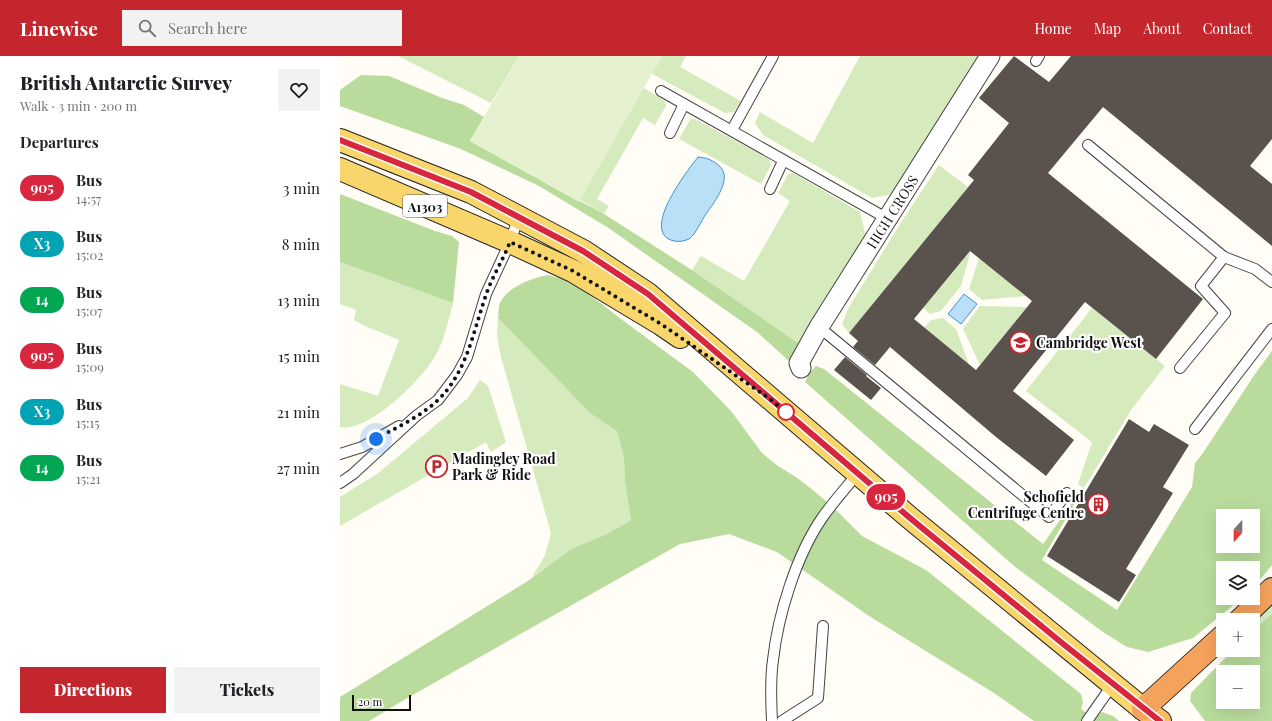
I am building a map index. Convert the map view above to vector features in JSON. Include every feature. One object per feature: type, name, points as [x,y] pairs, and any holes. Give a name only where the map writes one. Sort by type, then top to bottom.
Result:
[{"type":"highway","points":[[1247,613],[1272,589]]},
{"type":"highway","points":[[1151,715],[1216,644]]},
{"type":"main road","name":"A1303","points":[[340,140],[471,192],[583,251],[648,294],[910,518],[1151,715]]},
{"type":"main road","name":"A1303","points":[[340,169],[510,242],[573,271],[648,316],[770,399]]},
{"type":"street","name":"HIGH CROSS","points":[[801,368],[799,363],[819,327],[990,56]]},
{"type":"lane","points":[[732,130],[773,56]]},
{"type":"lane","points":[[661,91],[888,219]]},
{"type":"lane","points":[[670,133],[684,104]]},
{"type":"lane","points":[[1088,146],[1224,257],[1255,270],[1272,282]]},
{"type":"lane","points":[[770,189],[783,161]]},
{"type":"lane","points":[[340,454],[362,447],[416,416],[438,400],[457,375],[467,357],[486,294],[510,242],[519,216]]},
{"type":"lane","points":[[1180,368],[1225,314],[1201,286],[1224,257]]},
{"type":"lane","points":[[819,327],[1049,517],[1067,493]]},
{"type":"lane","points":[[1195,430],[1272,329]]},
{"type":"lane","points":[[340,483],[353,474],[416,416]]},
{"type":"lane","points":[[772,721],[771,701],[773,660],[780,621],[793,576],[801,555],[822,518],[858,473]]},
{"type":"lane","points":[[782,721],[818,698],[823,626]]},
{"type":"lane","points":[[1087,721],[1113,684]]},
{"type":"green space","points":[[398,56],[519,56],[491,103]]},
{"type":"green space","points":[[519,56],[662,56],[579,202],[470,141]]},
{"type":"green space","points":[[662,56],[686,56],[680,67],[741,101],[734,112],[725,113],[652,74]]},
{"type":"green space","points":[[860,56],[982,56],[892,194],[872,198],[763,135],[755,123],[760,112],[813,143]]},
{"type":"green space","points":[[361,75],[389,76],[442,98],[464,105],[484,117],[470,141],[604,214],[692,270],[801,345],[790,362],[757,332],[607,227],[539,186],[461,149],[340,106],[340,90]]},
{"type":"green space","points":[[642,87],[665,101],[666,106],[655,125],[643,118],[597,199],[609,206],[604,214],[579,199]]},
{"type":"green space","points":[[691,118],[769,159],[771,165],[761,184],[679,139]]},
{"type":"green space","points":[[939,165],[968,187],[849,333],[842,324],[849,307],[900,224]]},
{"type":"green space","points":[[793,173],[860,212],[866,237],[801,345],[692,270],[701,256],[744,281],[790,201],[778,193],[788,174]]},
{"type":"green space","points":[[340,194],[435,231],[452,236],[459,242],[453,303],[340,262]]},
{"type":"green space","points":[[971,250],[961,286],[941,311],[930,314],[923,308]]},
{"type":"green space","points":[[979,258],[1026,296],[982,300],[969,289]]},
{"type":"green space","points":[[340,262],[453,303],[440,345],[427,368],[405,392],[392,403],[365,422],[352,427],[340,427],[340,384],[378,396],[399,340],[354,320],[356,310],[340,304]]},
{"type":"green space","points":[[548,275],[563,279],[581,288],[693,372],[731,411],[762,453],[814,491],[832,506],[862,536],[926,570],[1081,694],[1083,702],[1081,709],[1092,717],[1102,712],[1113,716],[1119,721],[1034,721],[994,693],[869,616],[777,552],[729,534],[680,544],[369,721],[340,721],[340,697],[531,579],[571,549],[607,534],[631,520],[625,483],[624,458],[617,431],[591,414],[498,318],[500,303],[508,292],[535,278]]},
{"type":"green space","points":[[980,306],[1027,307],[980,365],[963,329]]},
{"type":"green space","points":[[1092,308],[1165,366],[1131,410],[1084,488],[1078,484],[1092,442],[1026,391]]},
{"type":"green space","points":[[498,318],[591,414],[617,431],[624,458],[625,483],[631,520],[607,534],[571,549],[531,579],[545,555],[551,533],[501,357],[497,336]]},
{"type":"green space","points":[[943,318],[956,329],[969,364],[924,328],[931,320]]},
{"type":"green space","points":[[1272,351],[1272,565],[1260,580],[1260,561],[1216,561],[1216,605],[1233,605],[1224,613],[1216,613],[1216,619],[1193,638],[1148,652],[1127,647],[1103,632],[1014,566],[805,382],[810,372],[816,366],[824,369],[1043,544],[1074,500],[1076,501],[1042,560],[1117,610],[1192,487],[1195,463]]},
{"type":"green space","points":[[480,380],[488,386],[506,442],[491,452],[486,442],[340,526],[340,497],[377,474],[468,398]]},
{"type":"green space","points":[[1272,602],[1272,614],[1260,624],[1260,615]]},
{"type":"green space","points":[[1272,614],[1272,721],[1205,721],[1190,701],[1191,693],[1216,667],[1216,709],[1260,709],[1260,665],[1218,665],[1226,657],[1260,657],[1260,624]]},
{"type":"water","points":[[698,157],[712,161],[722,169],[724,182],[722,189],[692,237],[687,240],[674,241],[665,236],[661,226],[663,215],[676,188]]},
{"type":"water","points":[[964,294],[977,304],[961,324],[948,314]]},
{"type":"building","points":[[1014,56],[1049,82],[1071,56],[1272,56],[1272,139],[1250,166],[1272,184],[1272,246],[1103,107],[1048,173],[1203,299],[1156,359],[1085,302],[1013,391],[1074,440],[1046,476],[996,437],[890,347],[875,365],[853,347],[858,341],[849,333],[974,180],[968,175],[1009,123],[979,98]],"holes":[[[970,251],[1032,301],[976,370],[914,319]]]},
{"type":"building","points":[[845,357],[881,388],[871,400],[834,370]]},
{"type":"building","name":"Schofield Centrifuge Centre","points":[[1129,419],[1149,432],[1154,424],[1189,445],[1163,487],[1173,493],[1126,569],[1136,575],[1119,602],[1047,556]]},
{"type":"bus line","name":"905","points":[[340,140],[471,192],[583,251],[648,294],[910,518],[1143,709],[1160,721]]},
{"type":"place","name":"Cambridge West","points":[[1020,342]]},
{"type":"place","name":"Madingley Road Park & Ride","points":[[436,466]]},
{"type":"place","name":"Schofield Centrifuge Centre","points":[[1099,504]]},
{"type":"route","points":[[376,439],[416,416],[438,400],[457,375],[467,357],[486,294],[510,242],[573,271],[661,324],[770,399],[788,414],[786,412]]}]
